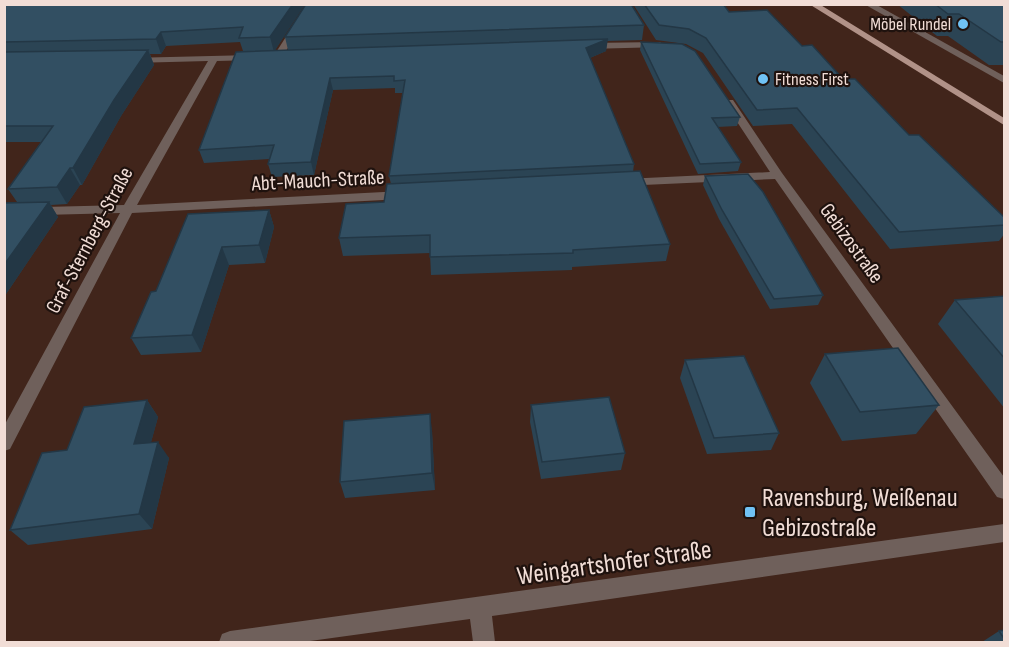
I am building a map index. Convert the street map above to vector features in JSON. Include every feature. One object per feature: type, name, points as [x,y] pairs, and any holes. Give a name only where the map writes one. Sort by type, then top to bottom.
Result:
[{"type":"main road","points":[[813,4],[1005,122]]},
{"type":"street","points":[[278,57],[311,4]]},
{"type":"street","points":[[868,4],[1005,80]]},
{"type":"street","points":[[582,46],[649,39],[672,46]]},
{"type":"street","points":[[121,60],[290,56]]},
{"type":"street","name":"Graf-Sternberg-Straße","points":[[4,444],[128,209],[214,59]]},
{"type":"street","name":"Gebizostraße","points":[[722,92],[778,175],[1005,491]]},
{"type":"street","points":[[613,184],[778,175]]},
{"type":"street","name":"Abt-Mauch-Straße","points":[[4,212],[128,209],[412,194]]},
{"type":"street","name":"Weingartshofer Straße","points":[[230,642],[299,638],[480,608],[1005,533]]},
{"type":"street","points":[[480,608],[484,642]]},
{"type":"building","points":[[4,4],[293,4],[270,37],[239,38],[243,27],[161,32],[156,39],[4,42]]},
{"type":"building","points":[[306,4],[631,4],[644,25],[285,37]]},
{"type":"building","points":[[644,4],[723,4],[729,12],[767,10],[802,46],[812,45],[843,79],[855,79],[909,135],[919,135],[1005,218],[1005,225],[899,232],[797,108],[757,110],[706,38],[689,29],[659,25]]},
{"type":"building","points":[[935,4],[1005,4],[1005,42],[1001,42],[959,14],[948,14]]},
{"type":"building","points":[[608,39],[586,48],[634,164],[389,176],[405,80],[394,81],[394,76],[330,78],[311,162],[268,164],[274,145],[199,150],[236,52]]},
{"type":"building","points":[[641,42],[682,44],[695,51],[740,117],[712,118],[741,162],[700,164]]},
{"type":"building","points":[[148,50],[114,100],[73,168],[70,168],[57,187],[8,189],[53,126],[4,126],[4,52]]},
{"type":"building","points":[[640,171],[670,244],[573,250],[573,253],[430,257],[430,235],[339,238],[346,204],[384,202],[387,184]]},
{"type":"building","points":[[748,174],[763,192],[823,295],[774,299],[722,210],[705,176]]},
{"type":"building","points":[[49,202],[4,265],[4,203]]},
{"type":"building","points":[[269,210],[259,245],[222,247],[192,335],[131,338],[151,292],[156,291],[188,214]]},
{"type":"building","points":[[1005,296],[1005,359],[955,300]]},
{"type":"building","points":[[898,348],[939,405],[860,412],[825,354]]},
{"type":"building","points":[[744,356],[779,433],[714,438],[685,360]]},
{"type":"building","points":[[609,397],[625,453],[542,462],[531,405]]},
{"type":"building","points":[[147,400],[134,444],[158,442],[139,514],[10,530],[42,453],[67,450],[84,407]]},
{"type":"building","points":[[430,414],[432,473],[340,482],[344,421]]},
{"type":"building","points":[[1005,630],[1005,640],[999,631]]},
{"type":"place","name":"Möbel Rundel","points":[[963,24]]},
{"type":"place","name":"Fitness First","points":[[763,79]]},
{"type":"place","name":"Ravensburg, Weißenau Gebizostraße","points":[[750,512]]}]
